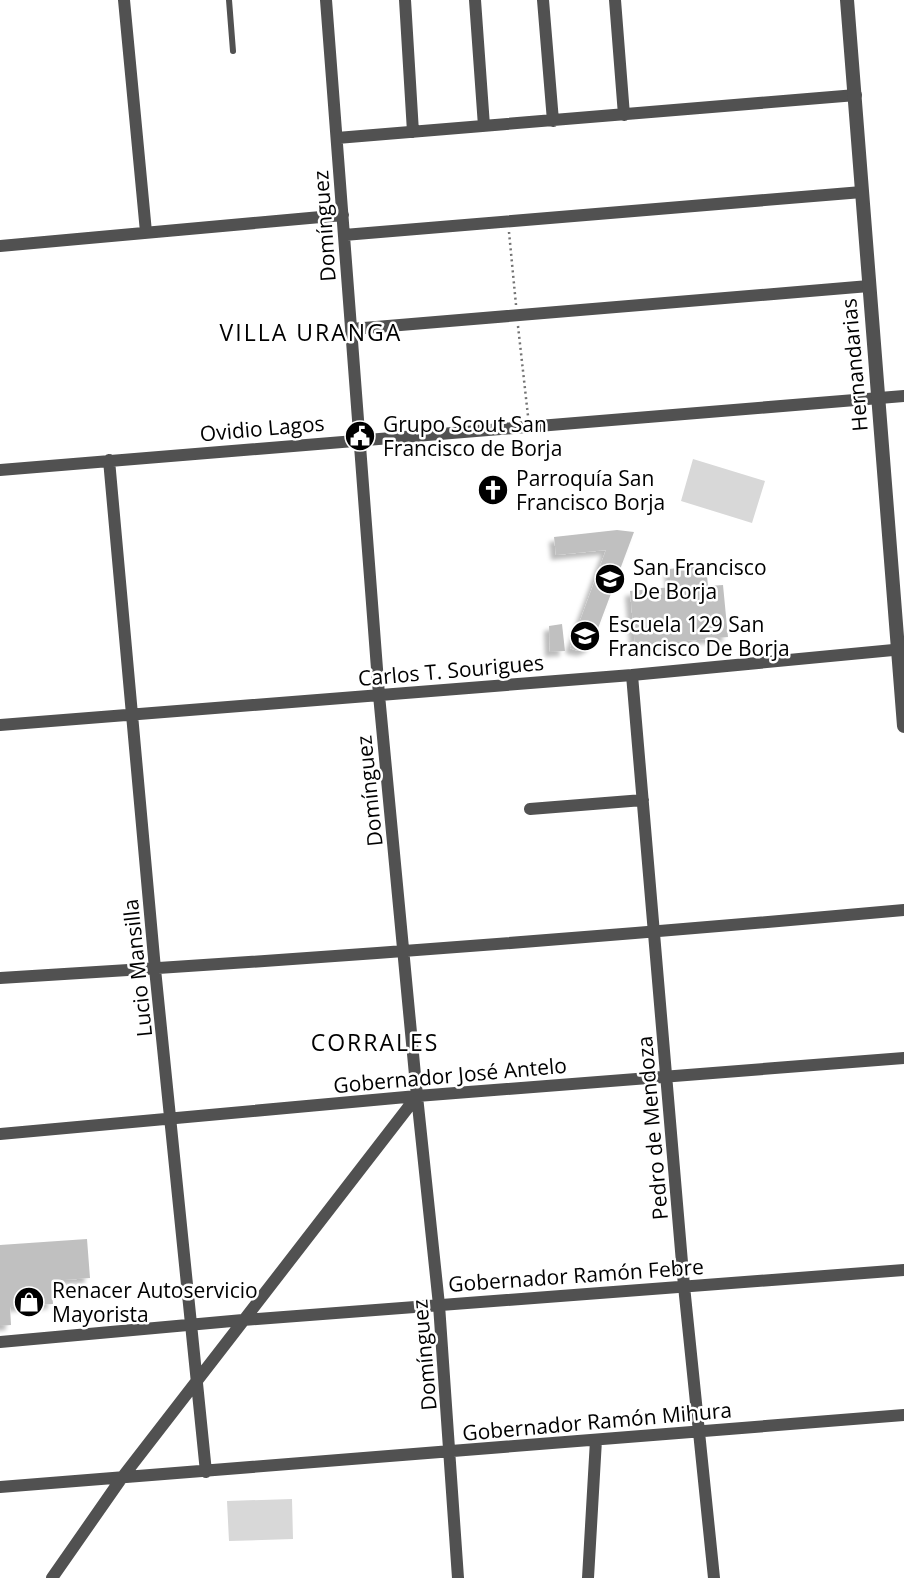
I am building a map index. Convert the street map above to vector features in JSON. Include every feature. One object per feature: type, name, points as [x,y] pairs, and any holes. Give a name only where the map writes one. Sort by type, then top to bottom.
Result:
[{"type":"street","points":[[124,0],[146,232]]},
{"type":"street","name":"Domínguez","points":[[326,0],[379,695],[439,1305],[458,1578]]},
{"type":"street","points":[[405,0],[413,132]]},
{"type":"street","points":[[475,0],[484,127]]},
{"type":"street","points":[[543,0],[553,121]]},
{"type":"street","points":[[615,0],[624,115]]},
{"type":"street","name":"Hernandarias","points":[[847,0],[878,398],[901,649],[904,726]]},
{"type":"street","points":[[337,138],[856,95]]},
{"type":"street","points":[[344,234],[862,192]]},
{"type":"street","points":[[0,246],[342,215]]},
{"type":"street","points":[[352,329],[869,286]]},
{"type":"street","name":"Ovidio Lagos","points":[[0,470],[904,396]]},
{"type":"street","name":"Lucio Mansilla","points":[[108,460],[155,969],[206,1472]]},
{"type":"street","name":"Carlos T. Sourigues","points":[[0,725],[632,675],[901,649]]},
{"type":"street","name":"Pedro de Mendoza","points":[[632,675],[684,1286],[714,1578]]},
{"type":"street","points":[[530,809],[643,800]]},
{"type":"street","points":[[0,978],[655,932],[904,910]]},
{"type":"street","name":"Gobernador José Antelo","points":[[0,1134],[417,1096],[904,1058]]},
{"type":"street","points":[[52,1578],[121,1479],[417,1096]]},
{"type":"street","name":"Gobernador Ramón Febre","points":[[0,1342],[192,1324],[904,1270]]},
{"type":"street","name":"Gobernador Ramón Mihura","points":[[0,1487],[904,1415]]},
{"type":"street","points":[[588,1578],[596,1440]]},
{"type":"lane","points":[[229,0],[233,51]]},
{"type":"shaded area","points":[[693,459],[765,481],[752,523],[681,501]]},
{"type":"shaded area","points":[[292,1499],[293,1539],[229,1541],[227,1501]]},
{"type":"building","points":[[617,530],[634,532],[591,647],[583,651],[575,650],[570,648],[606,550],[556,555],[554,537]]},
{"type":"building","points":[[706,565],[708,586],[723,585],[728,637],[635,646],[630,591],[671,587],[669,569]]},
{"type":"building","points":[[562,624],[565,651],[550,652],[549,626]]},
{"type":"building","points":[[87,1239],[90,1278],[51,1281],[53,1304],[10,1307],[11,1325],[0,1326],[0,1245]]},
{"type":"place","name":"Grupo Scout San Francisco de Borja","points":[[360,436]]},
{"type":"place","name":"Parroquía San Francisco Borja","points":[[493,490]]},
{"type":"place","name":"San Francisco De Borja","points":[[610,579]]},
{"type":"place","name":"Escuela 129 San Francisco De Borja","points":[[585,636]]},
{"type":"place","name":"Renacer Autoservicio Mayorista","points":[[29,1302]]},
{"type":"district","name":"VILLA URANGA","points":[[311,332]]},
{"type":"district","name":"CORRALES","points":[[375,1042]]}]
